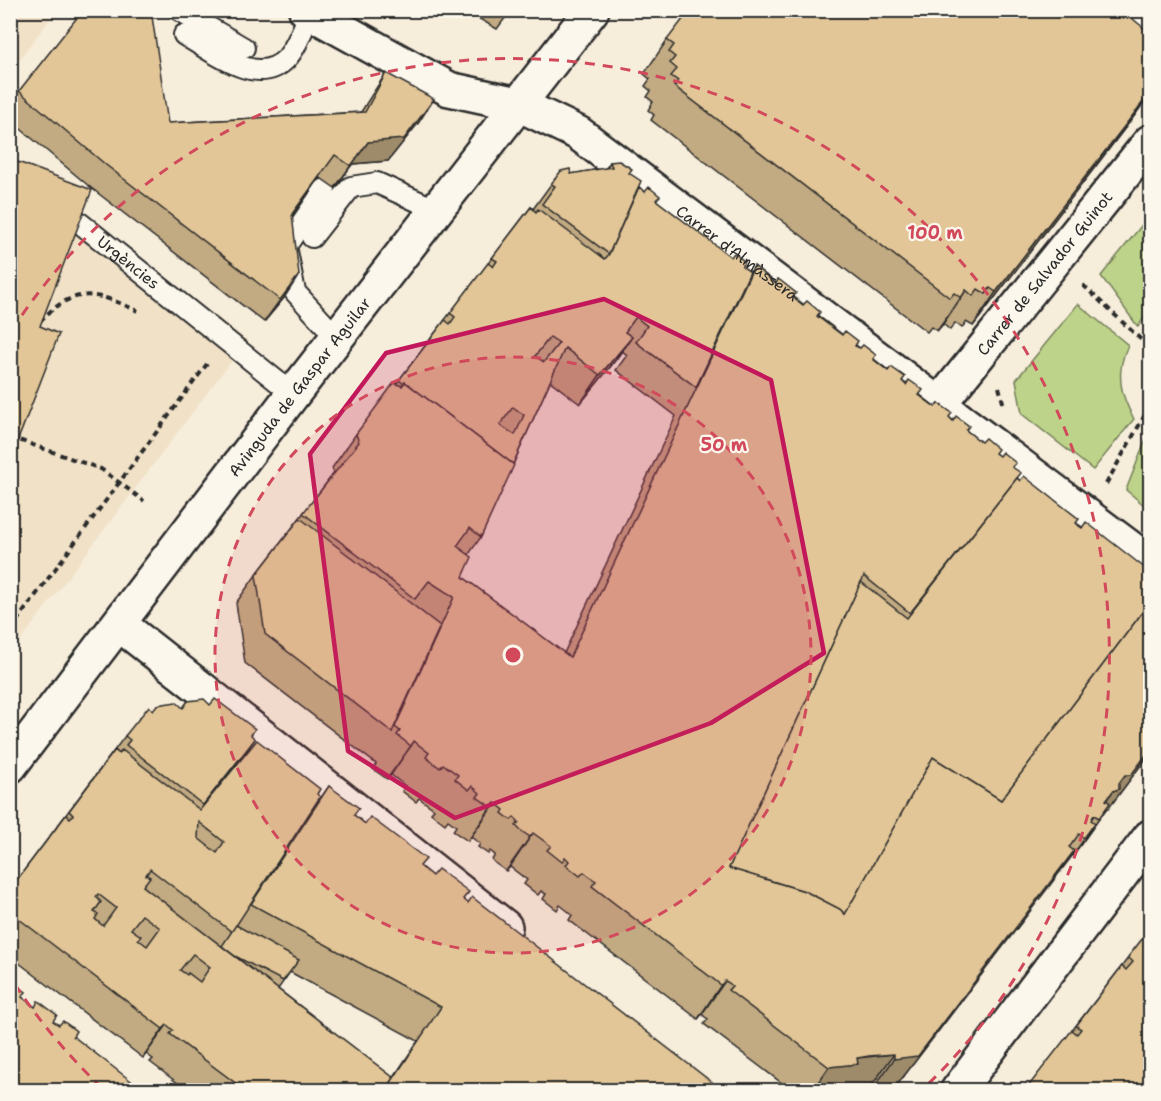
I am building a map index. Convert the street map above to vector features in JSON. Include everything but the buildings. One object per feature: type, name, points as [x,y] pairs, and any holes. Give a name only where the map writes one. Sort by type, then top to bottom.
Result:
[{"type":"street","name":"Avinguda de Gaspar Aguilar","points":[[10,766],[293,394],[592,10]]},
{"type":"street","points":[[1133,10],[1150,23]]},
{"type":"street","name":"Carrer d'Almàssera","points":[[308,12],[450,89],[518,104],[578,133],[1150,563]]},
{"type":"street","name":"Carrer de Salvador Guinot","points":[[939,404],[1150,142]]},
{"type":"street","points":[[119,624],[525,942]]},
{"type":"street","points":[[958,1090],[1150,837]]},
{"type":"lane","points":[[179,10],[244,48]]},
{"type":"lane","points":[[184,35],[236,64],[250,70],[265,70],[277,66],[286,59],[308,12]]},
{"type":"lane","points":[[312,237],[351,187],[377,183],[437,210]]},
{"type":"lane","points":[[326,189],[286,246],[296,292],[338,339]]},
{"type":"lane","name":"Urgències","points":[[46,198],[74,217],[243,356],[293,394]]},
{"type":"path","points":[[1082,283],[1150,348]]},
{"type":"path","points":[[38,324],[63,300],[80,295],[94,294],[117,301],[143,314]]},
{"type":"path","points":[[10,630],[210,361],[202,354]]},
{"type":"path","points":[[998,382],[1006,412]]},
{"type":"path","points":[[1101,492],[1150,406]]},
{"type":"path","points":[[10,436],[90,464],[144,501]]},
{"type":"highlighted area","points":[[604,299],[771,380],[824,653],[711,723],[455,818],[348,751],[310,454],[386,353]]},
{"type":"shaded area","points":[[10,11],[56,11],[11,70]]},
{"type":"shaded area","points":[[10,158],[247,340],[11,653],[10,653]]},
{"type":"green space","points":[[1150,215],[1150,309],[1138,327],[1101,276]]},
{"type":"green space","points":[[1078,304],[1128,345],[1120,374],[1125,401],[1134,419],[1093,470],[1022,414],[1016,380]]},
{"type":"green space","points":[[1150,429],[1150,510],[1126,490]]}]
